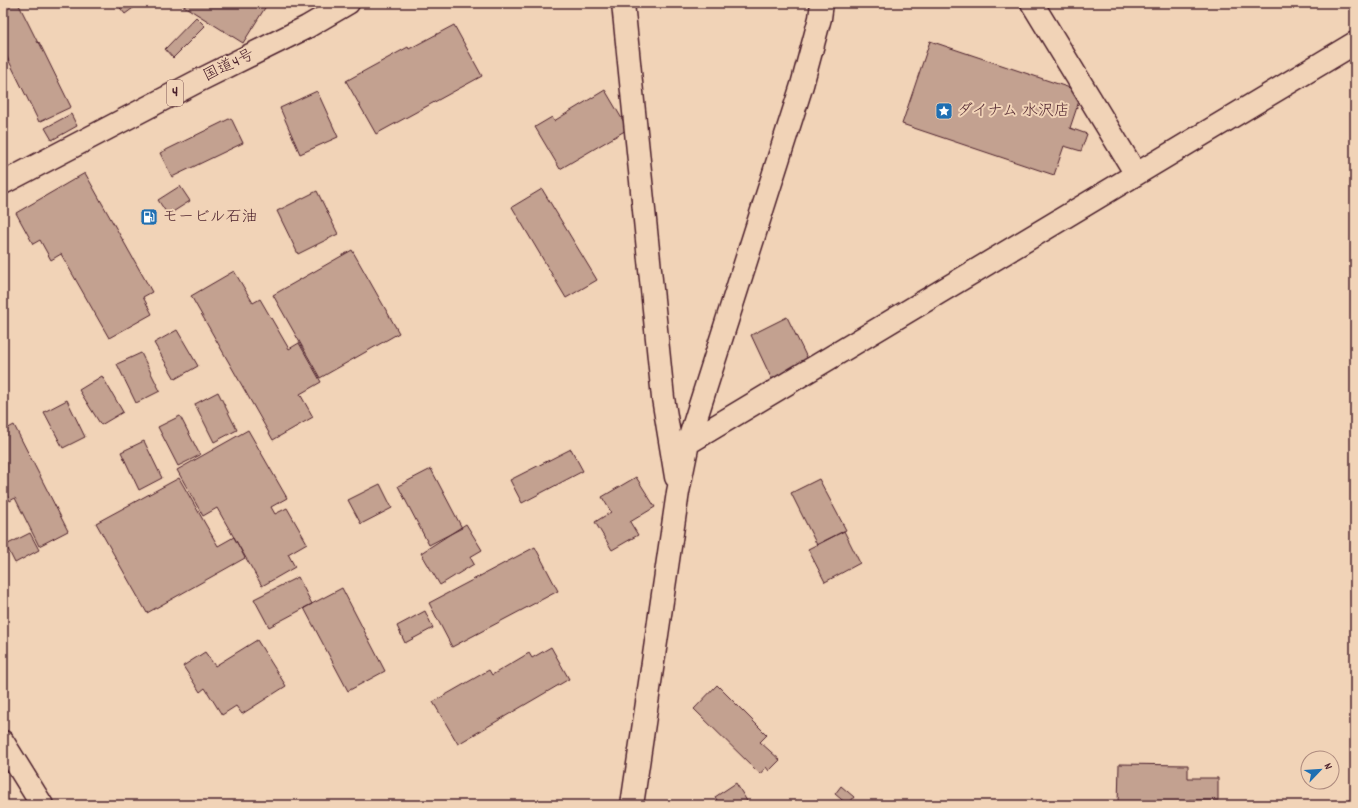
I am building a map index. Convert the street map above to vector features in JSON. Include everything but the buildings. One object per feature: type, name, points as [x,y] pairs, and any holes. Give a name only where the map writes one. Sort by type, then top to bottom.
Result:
[{"type":"main road","name":"国道4号","points":[[3,183],[200,80],[307,27],[348,3]]},
{"type":"main road","points":[[623,3],[663,398],[678,492]]},
{"type":"main road","points":[[632,805],[678,492],[688,443],[802,85],[820,18],[822,3]]},
{"type":"main road","points":[[1032,3],[1136,174]]},
{"type":"main road","points":[[688,443],[1355,43]]},
{"type":"main road","points":[[3,742],[42,805]]},
{"type":"place","name":"ダイナム 水沢店","points":[[944,111]]},
{"type":"place","name":"モービル石油","points":[[149,217]]}]
